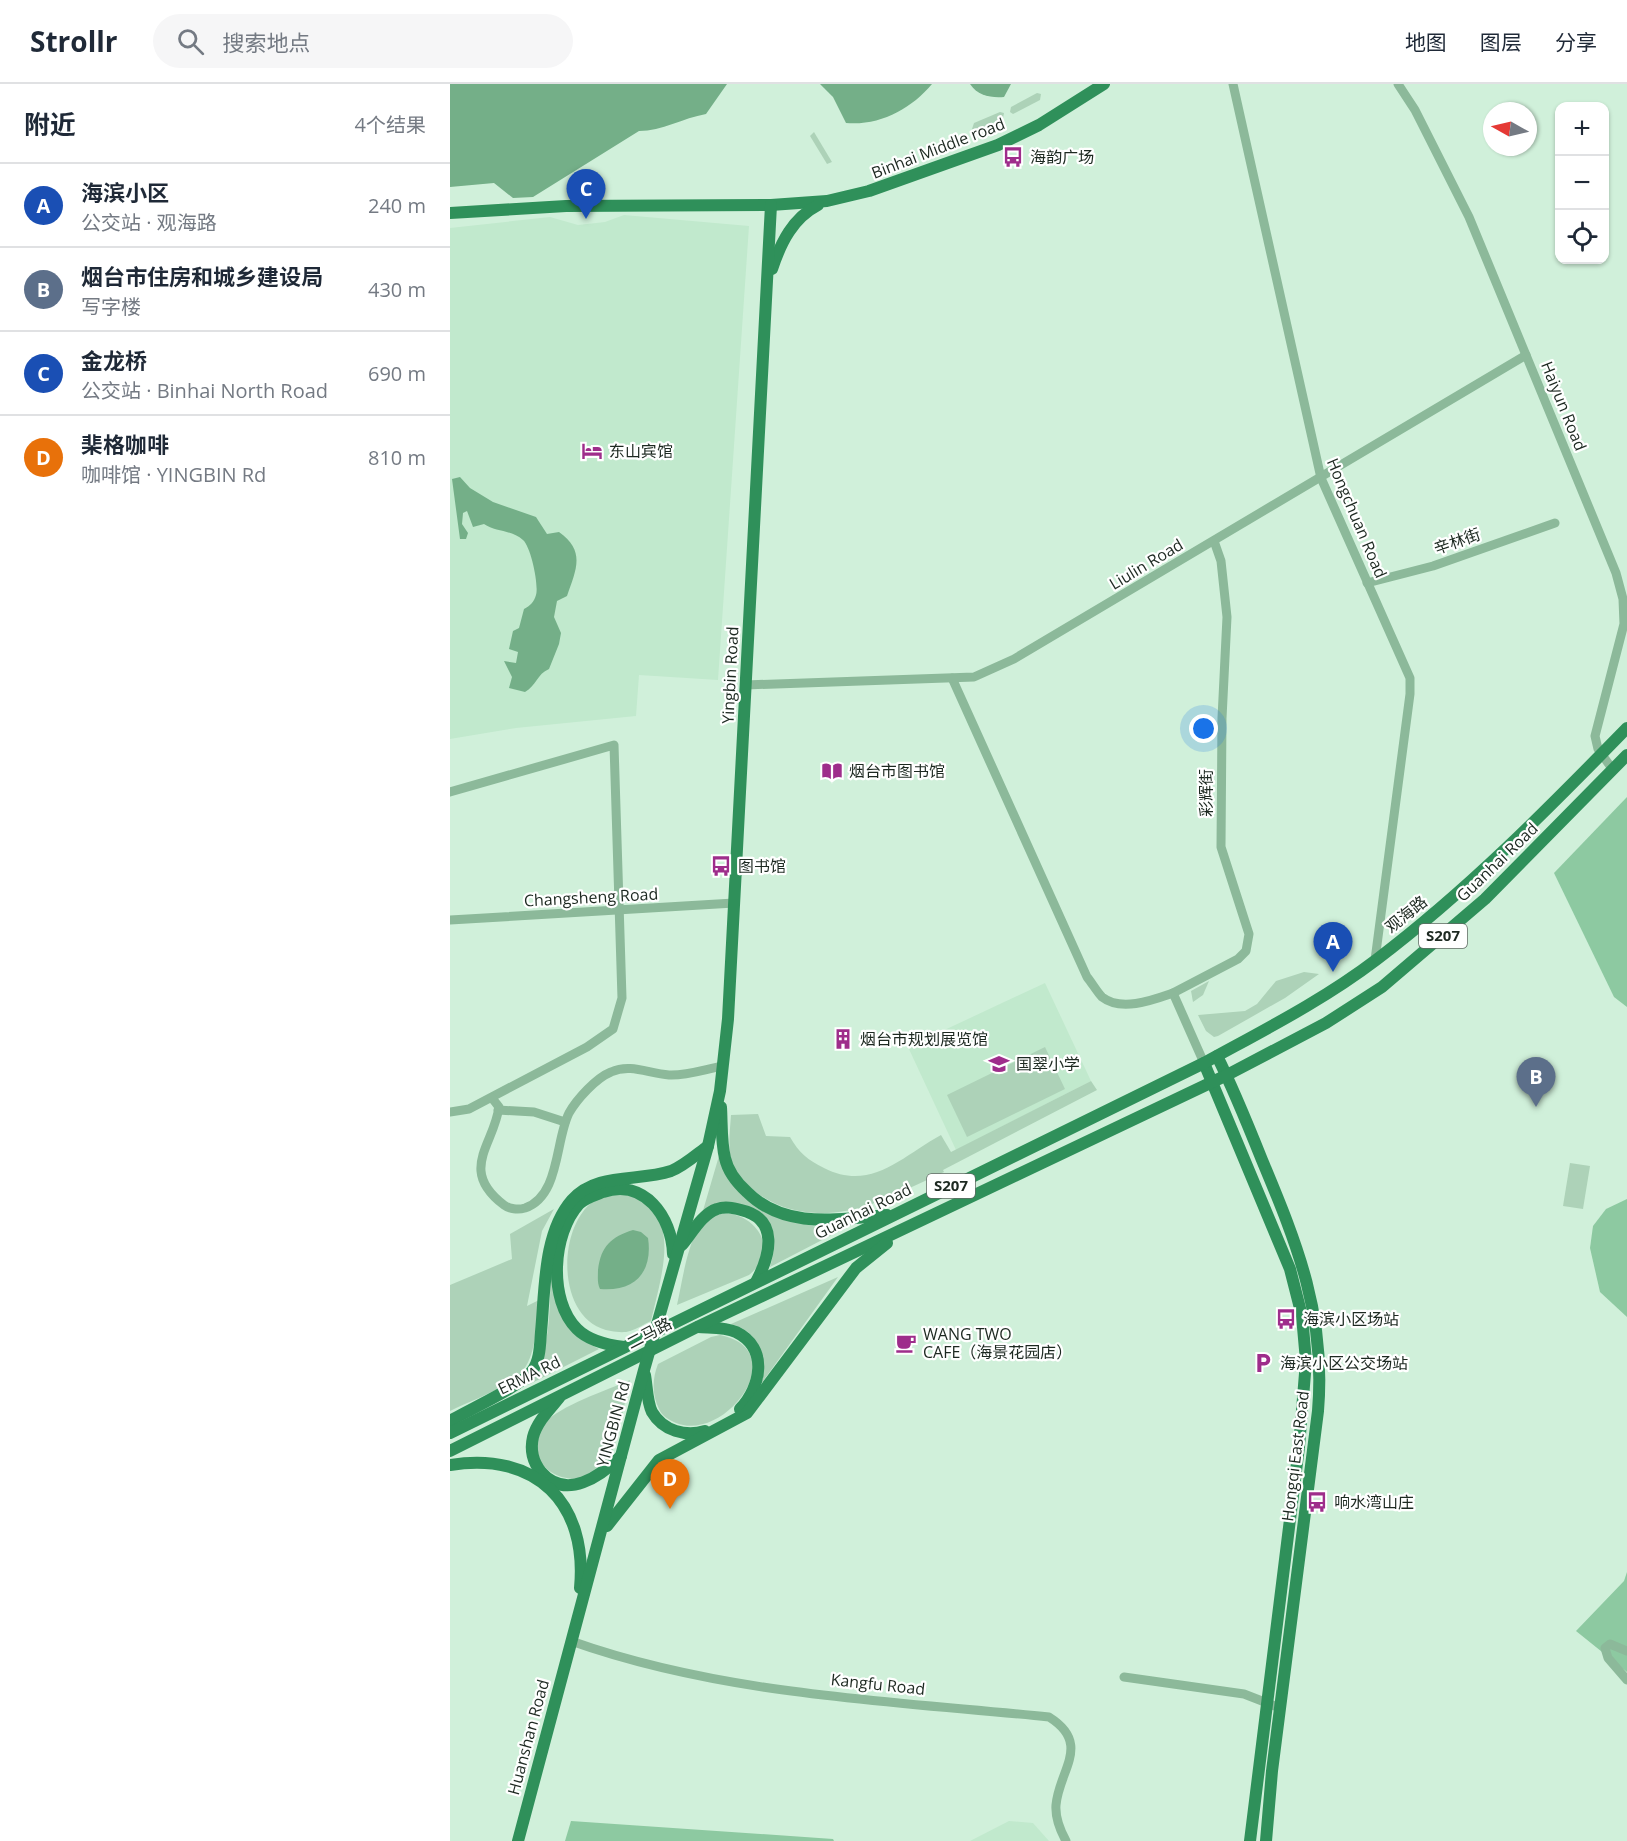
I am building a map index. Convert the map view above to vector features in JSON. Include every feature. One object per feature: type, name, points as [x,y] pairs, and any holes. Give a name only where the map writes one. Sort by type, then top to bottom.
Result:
[{"type":"main road","name":"Binhai Middle road","points":[[450,213],[566,206],[771,205],[827,201],[869,191],[998,145],[1039,125],[1104,84]]},
{"type":"main road","points":[[767,284],[780,246],[790,229],[805,212],[827,201]]},
{"type":"main road","name":"Yingbin Road","points":[[708,1146],[723,1066],[734,903],[771,205]]},
{"type":"main road","name":"S207","points":[[1601,754],[1627,728]]},
{"type":"main road","name":"观海路","points":[[1204,1064],[1295,1014],[1375,960],[1471,883],[1601,754]]},
{"type":"main road","name":"Guanhai Road","points":[[1227,1075],[1326,1023],[1389,981],[1485,899],[1627,755]]},
{"type":"main road","name":"Hongqi East Road","points":[[1217,1056],[1227,1075],[1300,1256],[1317,1325],[1319,1402],[1280,1708],[1266,1841]]},
{"type":"main road","name":"Guanhai Road","points":[[698,1310],[1204,1064]]},
{"type":"main road","name":"Hongqi East Road","points":[[1204,1064],[1290,1269],[1302,1316],[1305,1350],[1303,1408],[1250,1841]]},
{"type":"main road","name":"S207","points":[[1212,1081],[1227,1075]]},
{"type":"main road","name":"Guanhai Road","points":[[907,1227],[1212,1081]]},
{"type":"main road","points":[[720,1091],[724,1155],[735,1180],[753,1198],[790,1217],[813,1221],[894,1214]]},
{"type":"main road","points":[[450,1421],[524,1379],[536,1365],[553,1240],[561,1218],[572,1200],[591,1186],[606,1181],[654,1176],[674,1170],[708,1146]]},
{"type":"main road","name":"YINGBIN Rd","points":[[571,1641],[644,1370],[708,1146]]},
{"type":"main road","points":[[624,1347],[600,1342],[577,1329],[570,1320],[559,1292],[557,1257],[568,1222],[579,1204],[609,1190],[627,1189],[652,1201],[662,1212],[673,1244],[673,1270]]},
{"type":"main road","points":[[678,1251],[704,1217],[716,1209],[725,1207],[746,1211],[763,1225],[770,1248],[768,1259],[756,1282]]},
{"type":"main road","points":[[602,1532],[659,1460],[747,1413],[856,1268],[907,1227]]},
{"type":"main road","name":"S207","points":[[697,1327],[907,1227]]},
{"type":"main road","name":"二马路","points":[[624,1347],[698,1310]]},
{"type":"main road","points":[[644,1370],[651,1410],[660,1422],[670,1429],[696,1434],[728,1420],[747,1402],[758,1384],[759,1365],[755,1353],[750,1343],[734,1331],[697,1327]]},
{"type":"main road","name":"二马路","points":[[617,1368],[697,1327]]},
{"type":"main road","name":"ERMA Rd","points":[[450,1433],[624,1347]]},
{"type":"main road","name":"ERMA Rd","points":[[450,1451],[617,1368]]},
{"type":"main road","points":[[561,1395],[538,1425],[532,1446],[533,1457],[546,1477],[567,1486],[581,1483],[607,1470],[622,1455]]},
{"type":"main road","points":[[450,1465],[471,1462],[498,1464],[528,1474],[553,1491],[570,1517],[581,1545],[582,1568],[578,1615]]},
{"type":"main road","name":"Huanshan Road","points":[[518,1841],[571,1641]]},
{"type":"street","name":"Hongchuan Road","points":[[1233,84],[1321,478],[1410,678],[1375,960]]},
{"type":"street","name":"Haiyun Road","points":[[1398,84],[1415,110],[1469,217],[1621,586],[1624,610],[1622,633],[1595,730],[1596,744],[1601,754]]},
{"type":"street","name":"Liulin Road","points":[[746,685],[974,677],[1014,659],[1526,356]]},
{"type":"street","name":"辛林街","points":[[1367,583],[1433,566],[1555,523]]},
{"type":"street","name":"彩辉街","points":[[1173,993],[1238,959],[1246,951],[1249,934],[1221,847],[1222,718],[1227,617],[1221,561],[1214,541]]},
{"type":"street","points":[[952,678],[1087,977],[1103,997],[1121,1004],[1153,1000],[1173,993],[1204,1064]]},
{"type":"street","points":[[450,792],[614,745],[622,998],[613,1029],[587,1047],[469,1109],[450,1112]]},
{"type":"street","points":[[1601,754],[1613,770]]},
{"type":"street","name":"Changsheng Road","points":[[450,920],[734,903]]},
{"type":"street","points":[[492,1098],[498,1110],[481,1155],[481,1171],[487,1187],[505,1206],[519,1210],[535,1204],[546,1191],[571,1110],[592,1087],[610,1072],[629,1068],[670,1076],[723,1066]]},
{"type":"street","points":[[498,1110],[534,1112],[566,1122]]},
{"type":"street","name":"Kangfu Road","points":[[571,1641],[604,1653],[747,1685],[1049,1717],[1062,1726],[1071,1746],[1071,1761],[1056,1804],[1057,1820],[1066,1841]]},
{"type":"street","points":[[1627,1651],[1618,1645],[1610,1644],[1605,1648],[1608,1658],[1627,1680]]},
{"type":"street","points":[[1124,1677],[1244,1694],[1280,1708]]},
{"type":"shaded area","points":[[450,84],[727,84],[706,114],[656,129],[639,131],[533,197],[513,198],[494,183],[450,187]]},
{"type":"shaded area","points":[[820,84],[932,84],[905,108],[883,119],[846,123],[833,97]]},
{"type":"shaded area","points":[[970,84],[1011,84],[1004,97],[999,97],[981,94]]},
{"type":"shaded area","points":[[1037,93],[1041,94],[1040,100],[1013,114],[1010,112],[1011,107]]},
{"type":"shaded area","points":[[1000,112],[1004,113],[1003,118],[976,131],[972,129],[974,123]]},
{"type":"shaded area","points":[[814,132],[832,162],[827,164],[810,136]]},
{"type":"shaded area","name":"东山宾馆","points":[[624,215],[749,226],[718,680],[639,675],[636,716],[516,728],[450,739],[450,228],[550,217],[578,225],[605,222]]},
{"type":"shaded area","points":[[460,477],[470,488],[493,502],[536,517],[547,534],[559,532],[573,546],[576,554],[576,569],[567,596],[557,601],[554,617],[561,633],[559,644],[549,669],[525,692],[509,688],[512,677],[504,661],[516,663],[518,652],[509,649],[513,631],[519,628],[524,609],[532,604],[536,595],[534,566],[523,540],[484,524],[473,527],[467,511],[463,513],[462,524],[468,533],[466,539],[460,539],[452,479]]},
{"type":"shaded area","points":[[1627,797],[1627,1007],[1614,997],[1554,873]]},
{"type":"shaded area","points":[[1304,972],[1319,974],[1285,998],[1218,1036],[1214,1037],[1206,1031],[1198,1015],[1245,1011],[1257,1004],[1276,981]]},
{"type":"shaded area","points":[[1209,981],[1203,995],[1193,1002],[1191,991]]},
{"type":"shaded area","name":"国翠小学","points":[[1045,983],[1091,1081],[956,1150],[908,1047]]},
{"type":"shaded area","points":[[1045,1047],[1065,1089],[967,1137],[947,1095]]},
{"type":"shaded area","points":[[1091,1081],[1097,1090],[943,1170],[944,1172],[890,1197],[856,1209],[824,1213],[792,1210],[763,1197],[750,1187],[736,1172],[731,1160],[729,1141],[731,1115],[758,1114],[766,1136],[790,1137],[800,1152],[813,1162],[841,1174],[856,1176],[885,1169],[941,1135],[951,1152]]},
{"type":"shaded area","points":[[721,1149],[724,1161],[779,1218],[817,1227],[853,1224],[770,1267],[773,1257],[773,1241],[768,1229],[751,1209],[702,1214]]},
{"type":"shaded area","points":[[1570,1163],[1590,1166],[1583,1209],[1563,1206]]},
{"type":"shaded area","points":[[620,1193],[641,1200],[655,1211],[662,1226],[664,1244],[660,1284],[651,1321],[628,1332],[611,1331],[593,1324],[581,1312],[572,1295],[568,1276],[571,1235],[579,1218],[597,1199]]},
{"type":"shaded area","points":[[1627,1199],[1627,1317],[1600,1292],[1590,1248],[1593,1226],[1606,1209]]},
{"type":"shaded area","points":[[554,1209],[542,1231],[527,1306],[539,1300],[534,1345],[528,1362],[518,1376],[510,1382],[450,1411],[450,1285],[512,1259],[510,1234]]},
{"type":"shaded area","points":[[723,1213],[746,1220],[761,1235],[764,1245],[763,1255],[758,1265],[749,1275],[677,1305],[690,1248],[699,1227],[705,1220]]},
{"type":"shaded area","points":[[633,1230],[641,1232],[648,1238],[649,1250],[645,1269],[632,1283],[623,1287],[600,1289],[599,1262],[605,1249],[613,1239]]},
{"type":"shaded area","points":[[551,1271],[556,1298],[563,1318],[576,1334],[599,1349],[528,1385],[536,1373],[548,1331]]},
{"type":"shaded area","points":[[838,1277],[761,1384],[761,1355],[755,1339],[741,1328],[731,1324]]},
{"type":"shaded area","points":[[720,1335],[741,1344],[751,1358],[752,1375],[744,1392],[731,1408],[714,1420],[695,1426],[676,1423],[668,1419],[660,1411],[654,1393],[658,1364],[711,1337]]},
{"type":"shaded area","points":[[630,1380],[615,1444],[601,1468],[587,1477],[571,1479],[556,1475],[544,1466],[537,1454],[536,1440],[544,1424],[551,1417],[584,1399]]},
{"type":"shaded area","points":[[1627,1572],[1627,1672],[1576,1631],[1624,1581]]},
{"type":"shaded area","points":[[571,1821],[833,1839],[834,1841],[565,1841]]},
{"type":"shaded area","points":[[1009,1821],[1033,1823],[1049,1841],[970,1841]]},
{"type":"place","name":"海韵广场","points":[[1013,157]]},
{"type":"place","name":"金龙桥","points":[[586,219]]},
{"type":"place","name":"东山宾馆","points":[[592,451]]},
{"type":"place","name":"烟台市图书馆","points":[[832,771]]},
{"type":"place","name":"图书馆","points":[[721,866]]},
{"type":"place","name":"海滨小区","points":[[1333,972]]},
{"type":"place","name":"烟台市规划展览馆","points":[[843,1039]]},
{"type":"place","name":"国翠小学","points":[[999,1064]]},
{"type":"place","name":"烟台市住房和城乡建设局","points":[[1536,1107]]},
{"type":"place","name":"海滨小区场站","points":[[1286,1319]]},
{"type":"place","name":"WANG TWO CAFE（海景花园店）","points":[[906,1343]]},
{"type":"place","name":"海滨小区公交场站","points":[[1263,1363]]},
{"type":"place","name":"响水湾山庄","points":[[1317,1502]]},
{"type":"place","name":"棐格咖啡","points":[[670,1509]]}]
